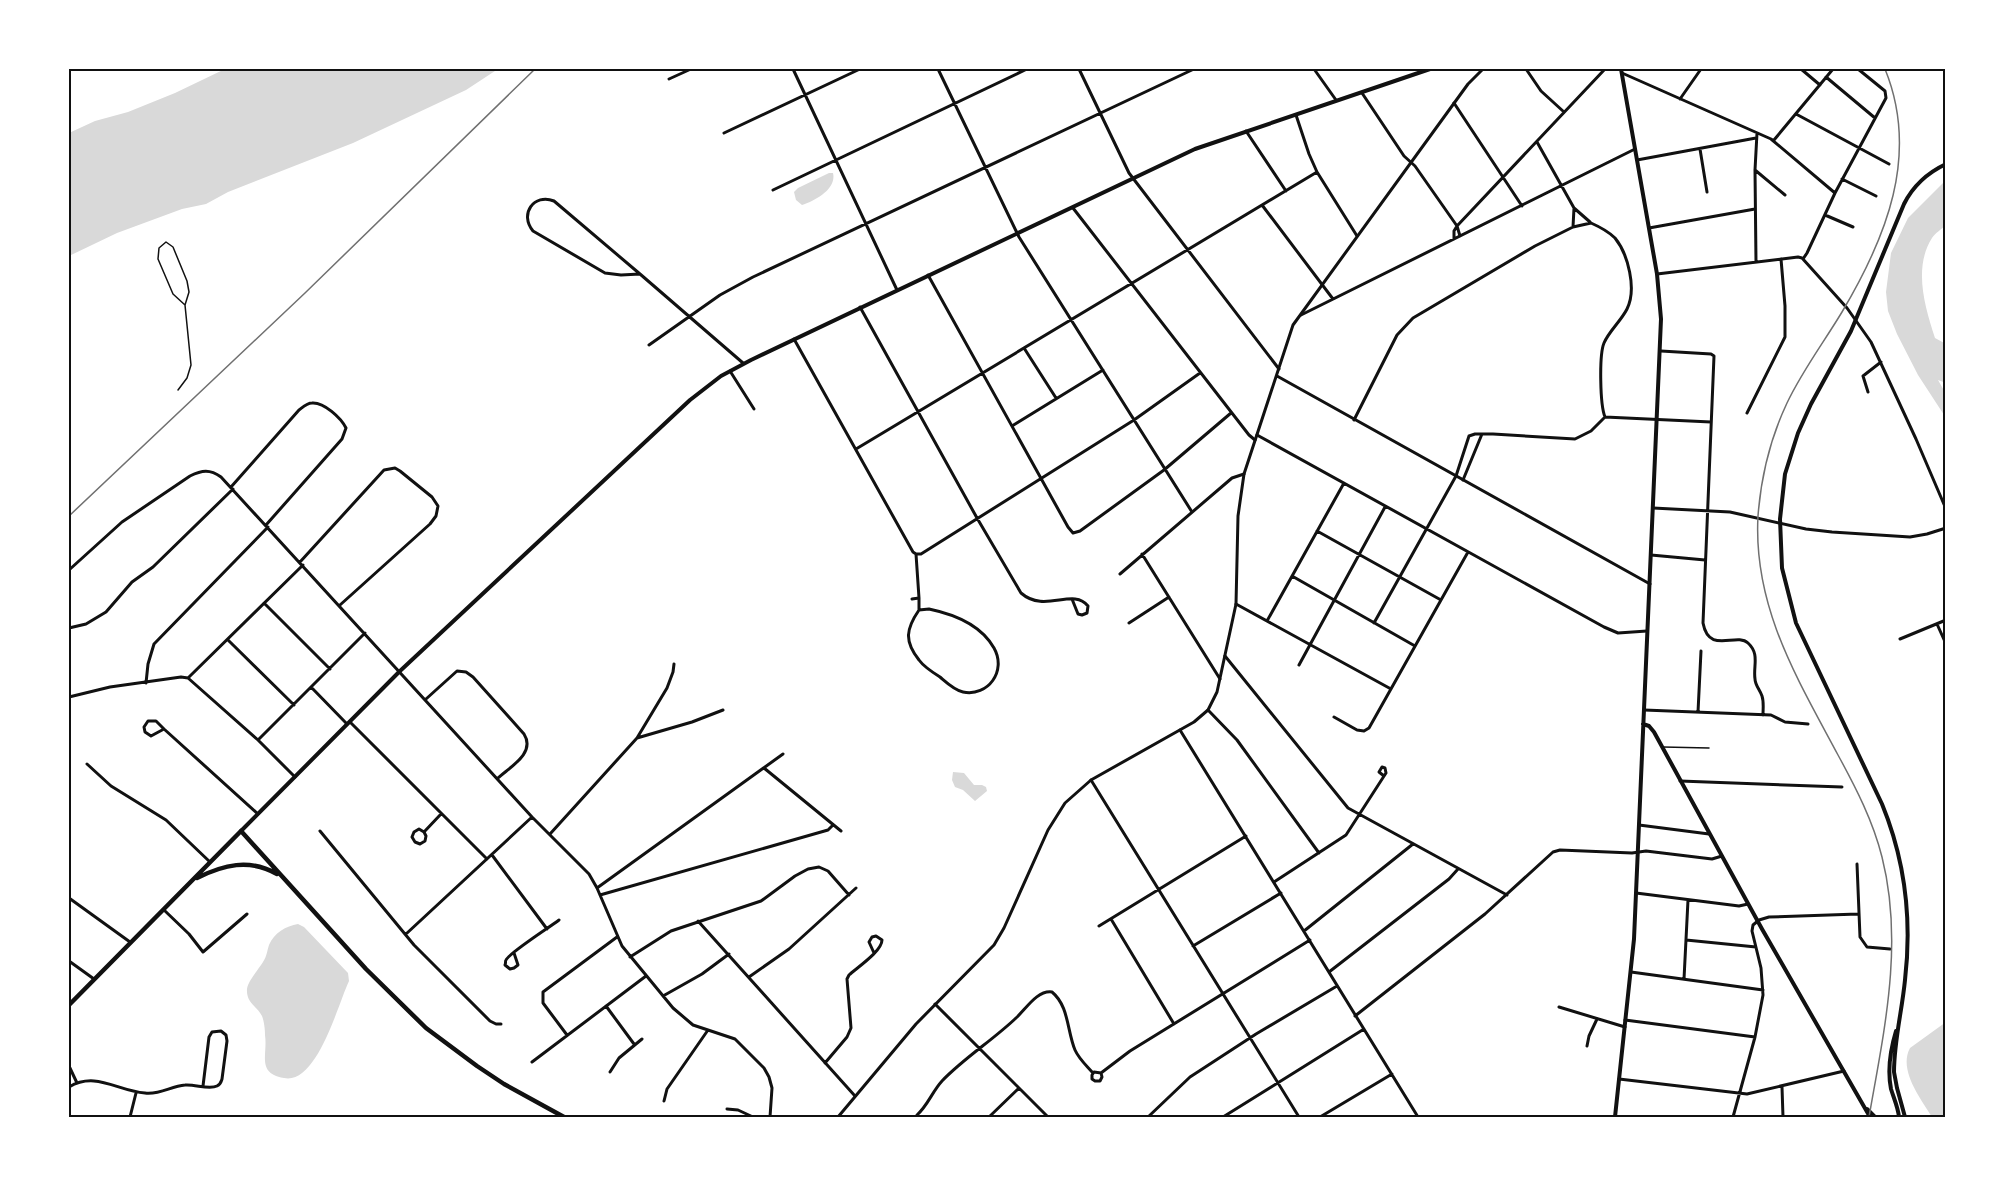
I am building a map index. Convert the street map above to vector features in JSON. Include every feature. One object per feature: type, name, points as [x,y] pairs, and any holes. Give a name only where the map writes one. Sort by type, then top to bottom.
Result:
[{"type":"main road","points":[[69,1005],[400,671],[690,400],[730,370],[1195,148],[1361,92],[1415,71],[1430,69]]},
{"type":"main road","points":[[1615,1117],[1631,972],[1636,893],[1661,351],[1661,304],[1657,274],[1621,71]]},
{"type":"main road","points":[[1899,1117],[1891,1088],[1889,1068],[1905,982],[1908,937],[1905,893],[1898,851],[1879,796],[1796,623],[1785,583],[1780,544],[1780,519],[1783,485],[1798,433],[1808,409],[1849,336],[1908,196],[1921,180],[1944,165]]},
{"type":"main road","points":[[1643,724],[1650,728],[1662,747],[1757,921],[1844,1071],[1875,1117]]},
{"type":"main road","points":[[240,831],[381,984],[426,1028],[504,1084],[564,1117]]},
{"type":"main road","points":[[192,881],[219,868],[242,864],[259,867],[283,878]]},
{"type":"main road","points":[[1898,1022],[1894,1075],[1905,1117]]},
{"type":"main road","points":[[1867,1108],[1870,1117]]},
{"type":"street","points":[[669,79],[691,69]]},
{"type":"street","points":[[793,69],[897,290]]},
{"type":"street","points":[[724,133],[860,69]]},
{"type":"street","points":[[938,69],[1017,233],[1192,512]]},
{"type":"street","points":[[773,190],[1027,69]]},
{"type":"street","points":[[1079,69],[1132,178],[1279,369]]},
{"type":"street","points":[[649,345],[720,295],[753,277],[1194,69]]},
{"type":"street","points":[[1314,69],[1336,100]]},
{"type":"street","points":[[1475,69],[1477,74]]},
{"type":"street","points":[[838,1117],[935,1004],[994,945],[1004,928],[1042,841],[1058,812],[1071,796],[1091,780],[1200,718],[1215,699],[1236,604],[1238,516],[1244,474],[1289,337],[1298,316],[1454,103],[1483,69]]},
{"type":"street","points":[[1526,69],[1541,91],[1564,112]]},
{"type":"street","points":[[1454,239],[1457,226],[1605,69]]},
{"type":"street","points":[[1680,99],[1701,69]]},
{"type":"street","points":[[1801,69],[1820,85]]},
{"type":"street","points":[[1774,141],[1833,69]]},
{"type":"street","points":[[1803,259],[1886,94],[1858,69]]},
{"type":"street","points":[[1621,71],[1774,141],[1835,193]]},
{"type":"street","points":[[1826,78],[1875,118]]},
{"type":"street","points":[[1361,92],[1404,156],[1457,226],[1460,237]]},
{"type":"street","points":[[1454,103],[1522,206]]},
{"type":"street","points":[[1296,114],[1317,172],[1357,236]]},
{"type":"street","points":[[1796,114],[1889,164]]},
{"type":"street","points":[[1246,131],[1286,191]]},
{"type":"street","points":[[1637,160],[1700,149],[1757,135]]},
{"type":"street","points":[[1756,262],[1757,135]]},
{"type":"street","points":[[1537,142],[1574,208],[1592,223],[1611,234],[1620,245],[1626,260],[1630,298],[1627,309],[1602,348],[1601,405],[1605,417]]},
{"type":"street","points":[[1298,316],[1635,149]]},
{"type":"street","points":[[1700,149],[1707,192]]},
{"type":"street","points":[[1755,170],[1785,195]]},
{"type":"street","points":[[856,449],[1317,172]]},
{"type":"street","points":[[1842,179],[1876,196]]},
{"type":"street","points":[[640,274],[610,275],[600,271],[533,231],[527,221],[528,209],[537,201],[549,199],[554,201],[690,316],[743,363]]},
{"type":"street","points":[[1262,205],[1333,299]]},
{"type":"street","points":[[1072,206],[1130,284],[1255,440]]},
{"type":"street","points":[[1573,227],[1574,208]]},
{"type":"street","points":[[1649,228],[1755,209]]},
{"type":"street","points":[[1825,215],[1853,227]]},
{"type":"street","points":[[1354,420],[1397,335],[1413,318],[1517,256],[1573,227],[1592,223]]},
{"type":"street","points":[[1657,274],[1798,257],[1803,259],[1841,301],[1864,331],[1881,362],[1946,509]]},
{"type":"street","points":[[1747,413],[1785,337],[1781,259]]},
{"type":"street","points":[[928,275],[1068,527],[1075,533],[1164,470],[1232,413]]},
{"type":"street","points":[[860,307],[1018,588],[1025,596],[1038,602],[1072,599],[1086,603],[1088,613],[1078,614],[1072,599]]},
{"type":"street","points":[[795,339],[916,554],[919,610],[908,634],[909,645],[922,664],[955,689],[963,692],[978,692],[987,688],[994,681],[999,666],[994,648],[981,633],[954,616],[929,609],[919,610]]},
{"type":"street","points":[[1023,348],[1056,398]]},
{"type":"street","points":[[1661,351],[1714,356],[1704,627],[1708,635],[1716,640],[1743,640],[1750,645],[1756,656],[1755,679],[1763,699],[1763,714]]},
{"type":"street","points":[[1868,392],[1863,376],[1881,362]]},
{"type":"street","points":[[730,370],[754,409]]},
{"type":"street","points":[[1012,426],[1103,370]]},
{"type":"street","points":[[916,554],[921,554],[1134,420],[1200,373]]},
{"type":"street","points":[[1277,376],[1650,584]]},
{"type":"street","points":[[69,628],[86,624],[106,612],[132,582],[153,567],[232,488],[299,410],[313,403],[323,406],[340,419],[346,428],[342,439],[267,526],[154,644],[148,664],[146,683]]},
{"type":"street","points":[[1374,622],[1456,476],[1467,439],[1471,435],[1575,439],[1591,431],[1605,417],[1711,422]]},
{"type":"street","points":[[1463,480],[1482,434]]},
{"type":"street","points":[[1257,435],[1610,630],[1622,633],[1647,632]]},
{"type":"street","points":[[188,678],[302,564],[384,470],[395,468],[432,497],[438,506],[436,516],[340,605]]},
{"type":"street","points":[[69,570],[102,539],[177,484],[199,471],[215,473],[232,488],[340,605],[532,817],[581,864],[597,888],[617,937],[630,957],[663,996],[688,1022],[735,1038],[764,1068],[770,1077],[772,1088],[770,1117]]},
{"type":"street","points":[[1120,574],[1232,478],[1244,474]]},
{"type":"street","points":[[1267,621],[1344,483]]},
{"type":"street","points":[[1299,665],[1386,507]]},
{"type":"street","points":[[1653,508],[1707,510],[1826,532],[1905,537],[1946,528]]},
{"type":"street","points":[[1317,531],[1441,600]]},
{"type":"street","points":[[1334,717],[1357,730],[1364,731],[1372,724],[1468,552]]},
{"type":"street","points":[[1142,554],[1220,679]]},
{"type":"street","points":[[1651,555],[1705,560]]},
{"type":"street","points":[[1292,576],[1415,646]]},
{"type":"street","points":[[1129,623],[1169,597]]},
{"type":"street","points":[[912,599],[919,598]]},
{"type":"street","points":[[264,603],[330,669]]},
{"type":"street","points":[[1236,604],[1391,689]]},
{"type":"street","points":[[1900,639],[1946,620]]},
{"type":"street","points":[[1937,624],[1946,644]]},
{"type":"street","points":[[258,740],[365,633]]},
{"type":"street","points":[[228,640],[294,705]]},
{"type":"street","points":[[1698,712],[1701,651]]},
{"type":"street","points":[[1225,656],[1341,800],[1359,814],[1507,895]]},
{"type":"street","points":[[550,834],[637,738],[667,688],[674,664]]},
{"type":"street","points":[[426,699],[457,671],[466,672],[473,677],[528,740],[525,754],[498,778]]},
{"type":"street","points":[[69,698],[110,687],[188,678],[258,740],[295,778]]},
{"type":"street","points":[[311,687],[487,859]]},
{"type":"street","points":[[637,738],[692,722],[723,710]]},
{"type":"street","points":[[1208,710],[1237,740],[1319,853]]},
{"type":"street","points":[[1644,710],[1763,714],[1774,716],[1785,722],[1808,724]]},
{"type":"street","points":[[164,729],[152,736],[145,732],[144,727],[148,721],[153,720],[164,729],[258,814]]},
{"type":"street","points":[[1180,730],[1418,1117]]},
{"type":"street","points":[[597,888],[783,754]]},
{"type":"street","points":[[87,764],[111,786],[166,820],[210,862]]},
{"type":"street","points":[[764,768],[841,831]]},
{"type":"street","points":[[1274,882],[1346,835],[1384,776]]},
{"type":"street","points":[[1091,780],[1299,1117]]},
{"type":"street","points":[[1680,781],[1842,787]]},
{"type":"street","points":[[424,831],[441,814]]},
{"type":"street","points":[[406,934],[532,817]]},
{"type":"street","points":[[600,895],[828,830],[833,825]]},
{"type":"street","points":[[1639,825],[1709,834]]},
{"type":"street","points":[[320,831],[414,945],[486,1017],[496,1024],[501,1023]]},
{"type":"street","points":[[414,831],[424,831],[426,836],[424,841],[420,844],[414,842],[412,837],[414,831]]},
{"type":"street","points":[[1099,926],[1246,836]]},
{"type":"street","points":[[1304,931],[1413,844]]},
{"type":"street","points":[[1355,1016],[1507,895],[1546,858],[1557,851],[1646,851],[1709,859],[1722,856]]},
{"type":"street","points":[[492,855],[547,929]]},
{"type":"street","points":[[1857,864],[1860,937],[1867,946],[1890,949]]},
{"type":"street","points":[[630,957],[671,931],[761,901],[795,876],[813,868],[824,868],[828,871],[849,895]]},
{"type":"street","points":[[1329,972],[1449,879],[1458,869]]},
{"type":"street","points":[[749,977],[789,949],[856,888]]},
{"type":"street","points":[[1192,946],[1281,893]]},
{"type":"street","points":[[1636,893],[1741,906],[1748,904]]},
{"type":"street","points":[[69,898],[130,942]]},
{"type":"street","points":[[1684,980],[1688,900]]},
{"type":"street","points":[[164,910],[189,934],[203,952],[247,915]]},
{"type":"street","points":[[1733,1117],[1755,1037],[1763,990],[1752,928],[1757,921],[1769,917],[1858,914]]},
{"type":"street","points":[[1111,919],[1174,1024]]},
{"type":"street","points":[[514,953],[518,964],[510,969],[506,960],[514,953],[559,920]]},
{"type":"street","points":[[698,921],[855,1096]]},
{"type":"street","points":[[825,1063],[847,1037],[851,1028],[847,979],[849,975],[874,953],[882,944],[880,938],[876,936],[869,942],[874,953]]},
{"type":"street","points":[[567,1035],[543,1003],[541,998],[546,988],[617,937]]},
{"type":"street","points":[[1686,939],[1756,947]]},
{"type":"street","points":[[1101,1073],[1130,1051],[1310,940]]},
{"type":"street","points":[[663,996],[702,974],[729,954]]},
{"type":"street","points":[[69,961],[94,979]]},
{"type":"street","points":[[1631,972],[1763,990]]},
{"type":"street","points":[[532,1062],[646,976]]},
{"type":"street","points":[[1148,1117],[1190,1077],[1337,986]]},
{"type":"street","points":[[917,1115],[926,1106],[942,1081],[1011,1023],[1040,994],[1049,991],[1056,996],[1065,1012],[1076,1051],[1093,1072],[1092,1078],[1096,1082],[1102,1078],[1101,1073]]},
{"type":"street","points":[[935,1004],[1048,1117]]},
{"type":"street","points":[[606,1006],[634,1044]]},
{"type":"street","points":[[1559,1007],[1625,1027]]},
{"type":"street","points":[[1587,1046],[1597,1019]]},
{"type":"street","points":[[1626,1020],[1755,1037]]},
{"type":"street","points":[[1223,1117],[1364,1029]]},
{"type":"street","points":[[664,1101],[666,1089],[708,1030]]},
{"type":"street","points":[[69,1087],[77,1083],[98,1080],[136,1092],[157,1093],[183,1085],[215,1087],[222,1082],[227,1041],[226,1035],[221,1031],[212,1032],[209,1037],[203,1086]]},
{"type":"street","points":[[610,1072],[619,1058],[642,1039]]},
{"type":"street","points":[[69,1066],[77,1083]]},
{"type":"street","points":[[1619,1079],[1752,1094],[1844,1071]]},
{"type":"street","points":[[1093,1072],[1101,1073]]},
{"type":"street","points":[[1320,1117],[1392,1074]]},
{"type":"street","points":[[1782,1087],[1783,1117]]},
{"type":"street","points":[[989,1117],[1019,1088]]},
{"type":"street","points":[[130,1117],[136,1092]]},
{"type":"street","points":[[727,1109],[738,1110],[753,1117]]},
{"type":"lane","points":[[178,390],[187,378],[191,365],[185,305],[189,291],[173,247],[165,242],[159,248],[158,259],[173,294],[185,305]]},
{"type":"lane","points":[[1662,747],[1709,748]]},
{"type":"shaded area","points":[[225,69],[498,69],[466,90],[353,143],[228,192],[206,204],[182,209],[117,233],[69,256],[69,133],[95,121],[128,112],[175,93]]},
{"type":"shaded area","points":[[833,173],[832,184],[824,194],[802,205],[796,200],[794,192],[798,188]]},
{"type":"shaded area","points":[[1946,180],[1946,225],[1933,236],[1926,250],[1922,275],[1925,301],[1935,338],[1946,344],[1946,383],[1938,380],[1946,394],[1946,418],[1918,375],[1897,334],[1888,311],[1886,292],[1891,253],[1908,218]]},
{"type":"shaded area","points":[[953,772],[964,773],[974,785],[982,785],[987,791],[975,801],[963,790],[955,787],[952,780]]},
{"type":"shaded area","points":[[298,924],[304,927],[348,973],[349,981],[325,1041],[316,1056],[307,1069],[296,1077],[284,1078],[275,1076],[266,1067],[265,1028],[262,1016],[248,998],[247,989],[274,937],[285,928]]},
{"type":"shaded area","points":[[1946,1022],[1944,1080],[1946,1117],[1932,1117],[1912,1084],[1907,1057],[1910,1048]]},
{"type":"railway","points":[[69,516],[305,293],[535,69]]},
{"type":"railway","points":[[1869,1117],[1886,1020],[1892,955],[1888,890],[1882,857],[1869,818],[1793,670],[1770,611],[1758,549],[1758,516],[1768,458],[1781,416],[1799,380],[1858,284],[1884,225],[1893,195],[1898,164],[1899,133],[1895,101],[1885,69]]}]
